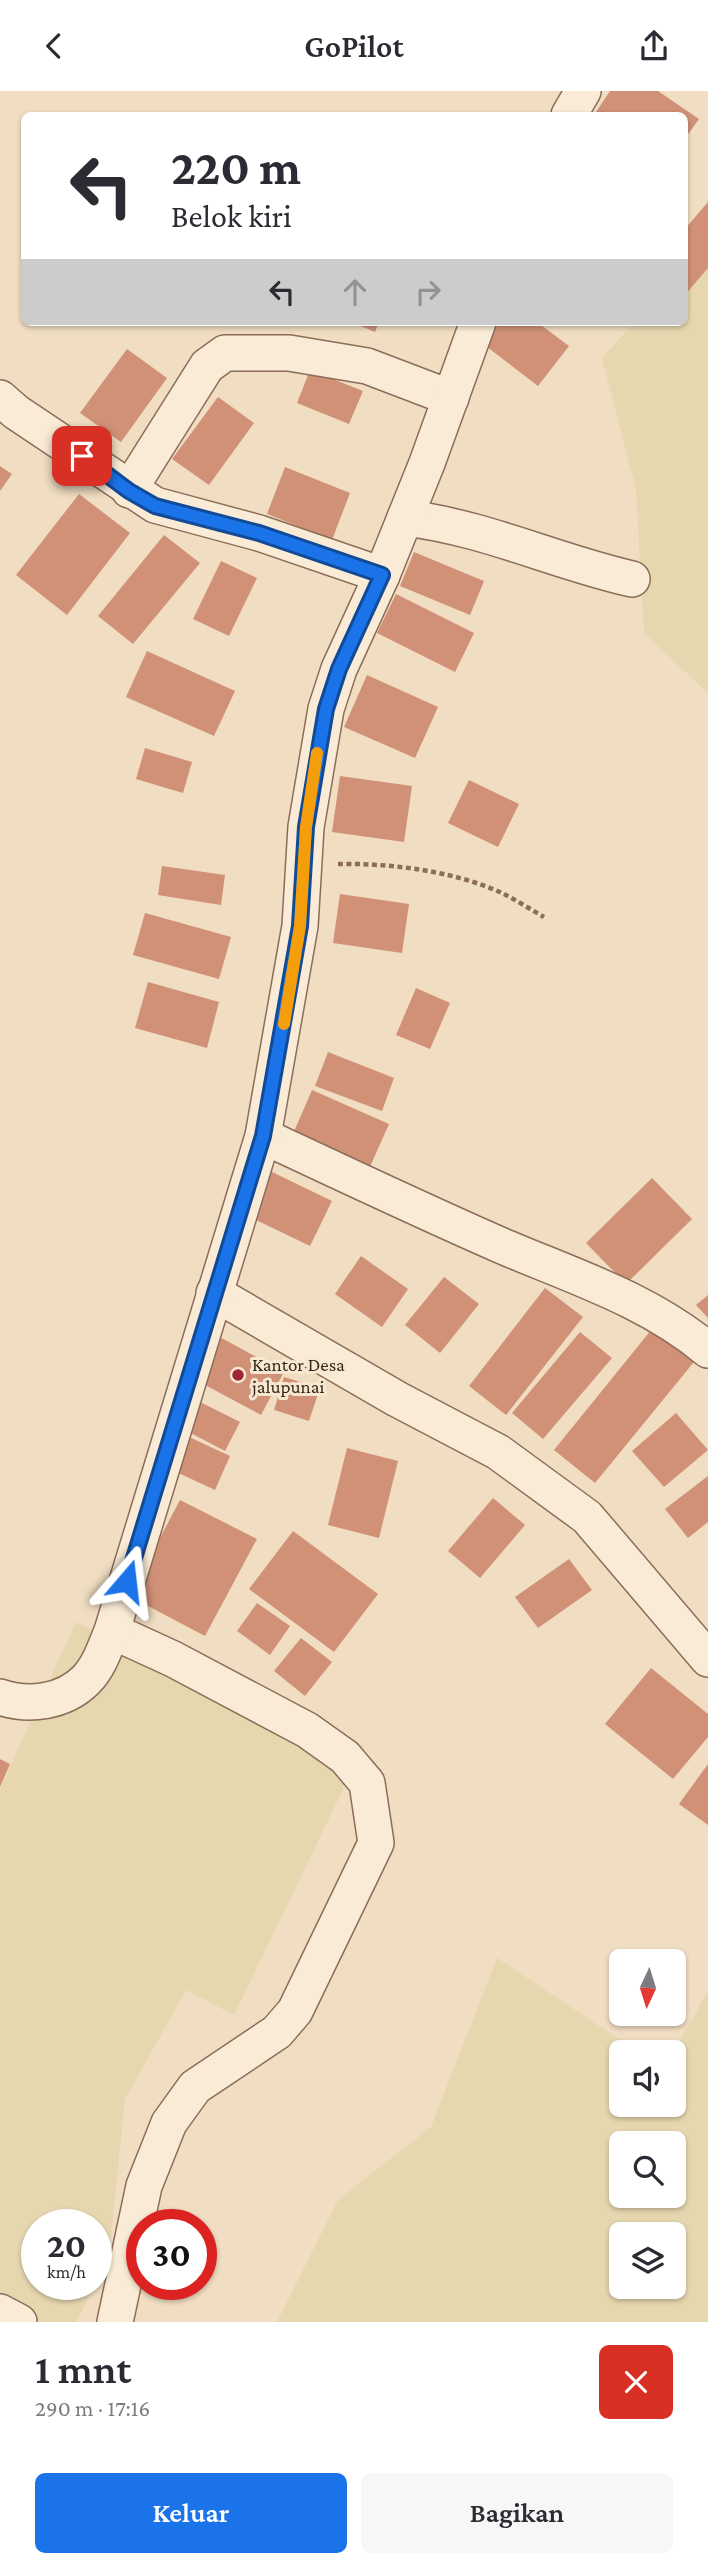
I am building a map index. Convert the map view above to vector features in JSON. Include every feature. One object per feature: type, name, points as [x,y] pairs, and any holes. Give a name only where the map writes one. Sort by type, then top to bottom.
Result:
[{"type":"street","points":[[571,112],[583,91]]},
{"type":"street","points":[[0,1697],[17,1703],[35,1703],[60,1697],[85,1681],[95,1668],[111,1631],[263,1136],[300,926],[306,827],[326,709],[339,669],[405,518],[477,326]]},
{"type":"street","points":[[129,491],[208,366],[225,353],[289,353],[367,366],[451,398]]},
{"type":"street","points":[[0,398],[129,491],[155,506],[259,533],[382,575]]},
{"type":"street","points":[[405,518],[484,534],[603,573],[632,579]]},
{"type":"street","points":[[263,1136],[415,1208],[629,1298],[682,1328],[708,1350]]},
{"type":"street","points":[[214,1293],[397,1399],[498,1453],[587,1517],[708,1659]]},
{"type":"street","points":[[111,1631],[173,1658],[248,1697],[307,1730],[345,1757],[367,1783],[376,1843],[295,2011],[277,2032],[195,2087],[169,2123],[144,2186],[115,2322]]},
{"type":"street","points":[[0,2312],[19,2322]]},
{"type":"path","points":[[305,864],[360,863],[439,873],[501,893],[544,917]]},
{"type":"shaded area","points":[[708,242],[708,693],[644,633],[636,489],[602,358],[631,326],[688,326],[688,264]]},
{"type":"shaded area","points":[[76,1622],[329,1743],[348,1779],[234,2015],[186,1990],[125,2099],[112,2226],[112,2209],[21,2209],[21,2300],[87,2300],[76,2322],[0,2322],[0,1789]]},
{"type":"shaded area","points":[[497,1958],[620,2040],[609,2040],[609,2117],[686,2117],[686,2040],[680,2040],[708,1991],[708,2322],[277,2322],[338,2200],[431,2127]]},
{"type":"building","points":[[610,91],[658,91],[699,119],[688,134],[688,112],[596,112]]},
{"type":"building","points":[[708,202],[708,268],[688,291],[688,225]]},
{"type":"building","points":[[361,326],[377,326],[375,332]]},
{"type":"building","points":[[496,326],[542,326],[569,346],[538,386],[482,343]]},
{"type":"building","points":[[127,349],[167,378],[121,442],[80,413]]},
{"type":"building","points":[[310,370],[363,391],[349,424],[297,403]]},
{"type":"building","points":[[218,397],[254,423],[209,485],[172,459]]},
{"type":"building","points":[[0,466],[12,474],[0,491]]},
{"type":"building","points":[[285,467],[350,493],[332,540],[267,514]]},
{"type":"building","points":[[79,494],[130,533],[67,615],[16,575]]},
{"type":"building","points":[[164,535],[200,563],[133,644],[98,616]]},
{"type":"building","points":[[414,552],[484,581],[470,615],[400,586]]},
{"type":"building","points":[[221,561],[257,578],[229,636],[193,619]]},
{"type":"building","points":[[396,594],[474,633],[455,672],[377,633]]},
{"type":"building","points":[[147,651],[235,691],[214,736],[126,697]]},
{"type":"building","points":[[367,675],[438,707],[415,758],[344,727]]},
{"type":"building","points":[[145,748],[192,762],[183,793],[136,779]]},
{"type":"building","points":[[340,776],[412,786],[404,842],[332,832]]},
{"type":"building","points":[[469,780],[519,804],[498,847],[448,823]]},
{"type":"building","points":[[162,866],[225,875],[221,905],[158,895]]},
{"type":"building","points":[[340,894],[409,904],[402,953],[333,943]]},
{"type":"building","points":[[145,913],[231,937],[219,979],[133,955]]},
{"type":"building","points":[[148,982],[219,1002],[207,1048],[135,1028]]},
{"type":"building","points":[[416,988],[450,1003],[430,1049],[396,1035]]},
{"type":"building","points":[[328,1052],[394,1078],[382,1111],[315,1086]]},
{"type":"building","points":[[312,1090],[389,1124],[369,1169],[292,1136]]},
{"type":"building","points":[[270,1171],[332,1201],[310,1246],[248,1216]]},
{"type":"building","points":[[652,1178],[692,1219],[626,1284],[586,1243]]},
{"type":"building","points":[[361,1256],[408,1289],[382,1327],[335,1294]]},
{"type":"building","points":[[444,1277],[479,1304],[440,1353],[405,1325]]},
{"type":"building","points":[[545,1288],[583,1317],[506,1415],[469,1386]]},
{"type":"building","points":[[708,1295],[708,1318],[696,1305]]},
{"type":"building","points":[[656,1324],[698,1357],[595,1483],[554,1450]]},
{"type":"building","points":[[580,1332],[612,1358],[543,1439],[512,1413]]},
{"type":"building","name":"Kantor Desa jalupunai","points":[[216,1335],[284,1372],[261,1415],[192,1378]]},
{"type":"building","points":[[284,1377],[320,1388],[309,1421],[274,1410]]},
{"type":"building","points":[[198,1401],[240,1422],[225,1451],[183,1429]]},
{"type":"building","points":[[676,1413],[708,1450],[664,1487],[632,1451]]},
{"type":"building","points":[[187,1436],[230,1456],[215,1490],[172,1470]]},
{"type":"building","points":[[347,1448],[398,1461],[379,1538],[328,1525]]},
{"type":"building","points":[[708,1476],[708,1522],[688,1538],[665,1509]]},
{"type":"building","points":[[493,1498],[525,1525],[480,1578],[448,1551]]},
{"type":"building","points":[[180,1500],[257,1539],[205,1636],[129,1596]]},
{"type":"building","points":[[293,1531],[378,1594],[334,1652],[249,1589]]},
{"type":"building","points":[[569,1559],[592,1590],[538,1628],[515,1597]]},
{"type":"building","points":[[257,1603],[290,1626],[270,1655],[237,1631]]},
{"type":"building","points":[[301,1638],[332,1662],[305,1696],[274,1671]]},
{"type":"building","points":[[651,1668],[708,1714],[708,1737],[673,1779],[605,1724]]},
{"type":"building","points":[[0,1759],[10,1764],[0,1787]]},
{"type":"building","points":[[708,1764],[708,1825],[679,1804]]},
{"type":"slow traffic","points":[[284,1024],[300,926],[306,827],[317,753]]},
{"type":"place","name":"Kantor Desa jalupunai","points":[[238,1375]]},
{"type":"route","points":[[82,456],[129,491],[155,506],[259,533],[382,575],[339,669],[326,709],[306,827],[300,926],[263,1136],[127,1581]]}]
